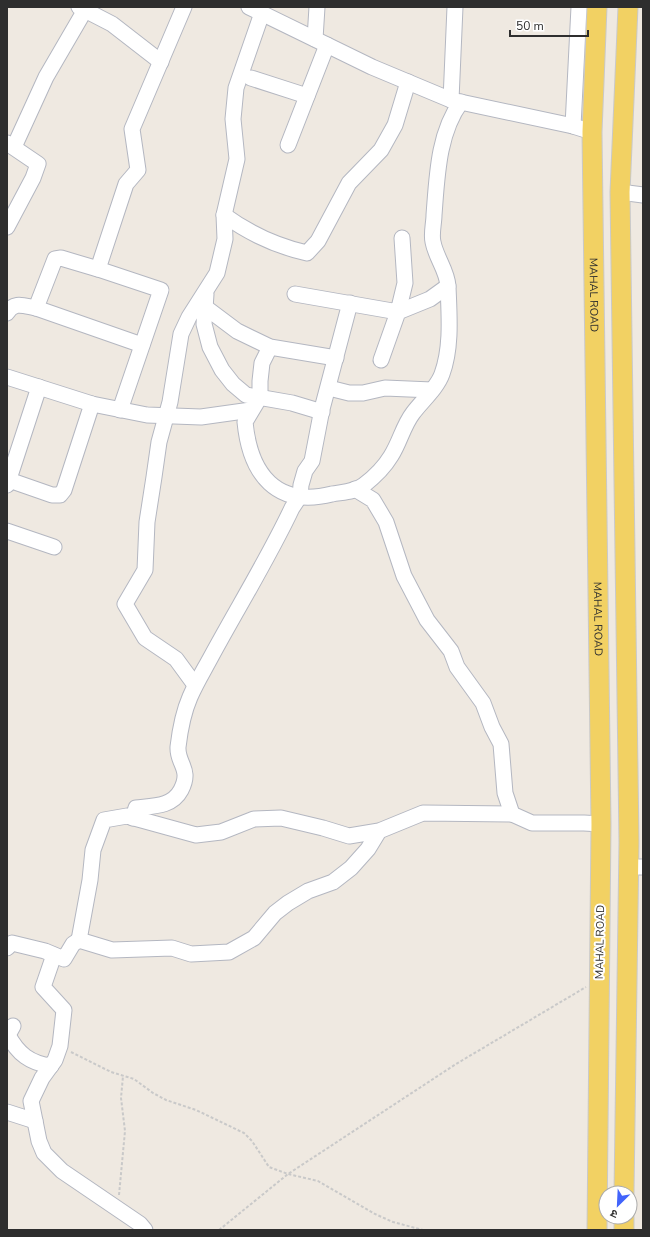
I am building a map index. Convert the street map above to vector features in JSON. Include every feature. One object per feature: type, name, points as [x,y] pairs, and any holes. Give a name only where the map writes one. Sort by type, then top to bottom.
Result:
[{"type":"main road","name":"MAHAL ROAD","points":[[597,7],[592,132],[601,824],[597,1230]]},
{"type":"main road","points":[[624,1185],[636,867],[620,192],[628,7]]},
{"type":"street","points":[[98,269],[126,184],[138,170],[132,129],[184,7]]},
{"type":"street","points":[[288,145],[307,96],[321,42],[317,7]]},
{"type":"street","points":[[270,347],[262,363],[260,397],[245,422],[246,435],[252,457],[262,476],[284,494],[300,496],[319,497],[355,489],[363,485],[391,456],[406,425],[442,374],[448,342],[448,279],[433,242],[435,202],[440,156],[456,101],[455,7]]},
{"type":"street","points":[[573,126],[579,7]]},
{"type":"street","points":[[7,227],[33,178],[38,164],[11,145],[82,8],[112,24],[161,62]]},
{"type":"street","points":[[195,685],[176,659],[145,638],[125,604],[145,570],[147,522],[159,442],[166,416],[181,334],[189,317],[217,273],[225,239],[224,215],[237,159],[233,119],[236,88],[256,10],[408,82],[456,101],[573,126],[592,132]]},
{"type":"street","points":[[251,78],[307,96]]},
{"type":"street","points":[[224,215],[239,226],[269,242],[307,253],[318,241],[349,182],[381,150],[394,126],[408,82]]},
{"type":"street","points":[[620,192],[643,195]]},
{"type":"street","points":[[381,360],[398,312],[405,283],[402,238]]},
{"type":"street","points":[[36,308],[54,259],[61,258],[161,290],[120,410]]},
{"type":"street","points":[[295,294],[350,303],[373,309],[398,312],[430,299],[448,286]]},
{"type":"street","points":[[206,290],[204,324],[208,339],[222,370],[232,384],[246,395],[292,403],[322,412]]},
{"type":"street","points":[[133,818],[136,808],[168,804],[181,791],[186,773],[178,748],[181,738],[181,723],[195,685],[300,496],[300,485],[305,471],[312,461],[322,412],[350,303]]},
{"type":"street","points":[[7,313],[11,307],[15,305],[36,308],[142,345]]},
{"type":"street","points":[[205,307],[237,331],[270,347],[336,358]]},
{"type":"street","points":[[7,377],[92,404],[120,410],[166,416],[201,417],[252,410]]},
{"type":"street","points":[[39,387],[8,482],[52,495],[60,495],[64,490],[92,404]]},
{"type":"street","points":[[329,388],[349,393],[363,393],[385,388],[432,390]]},
{"type":"street","points":[[355,489],[373,500],[386,522],[404,576],[417,602],[427,620],[451,651],[457,667],[483,703],[492,727],[501,744],[505,794],[512,814]]},
{"type":"street","points":[[7,531],[54,547]]},
{"type":"street","points":[[79,940],[94,850],[104,820],[127,816],[196,835],[221,832],[254,819],[281,818],[349,836],[379,831],[423,813],[512,814],[532,823],[601,824]]},
{"type":"street","points":[[7,948],[12,943],[54,954],[64,959],[72,944],[79,940],[112,950],[172,948],[191,954],[229,952],[254,938],[275,913],[288,903],[308,891],[333,882],[351,868],[368,849],[379,831]]},
{"type":"street","points":[[54,954],[43,987],[64,1010],[60,1046],[51,1066],[42,1078],[31,1101],[44,1153],[62,1171],[118,1208],[140,1224],[145,1230]]},
{"type":"street","points":[[13,1026],[8,1035],[14,1046],[27,1059],[51,1066]]},
{"type":"street","points":[[7,1112],[35,1121]]},
{"type":"path","points":[[219,1230],[288,1174],[456,1064],[600,979]]},
{"type":"path","points":[[60,1046],[111,1072],[134,1079],[153,1093],[166,1100],[196,1110],[244,1133],[252,1141],[269,1168],[318,1181],[375,1214],[393,1222],[423,1230]]},
{"type":"path","points":[[118,1208],[125,1130],[121,1098],[123,1076]]}]
